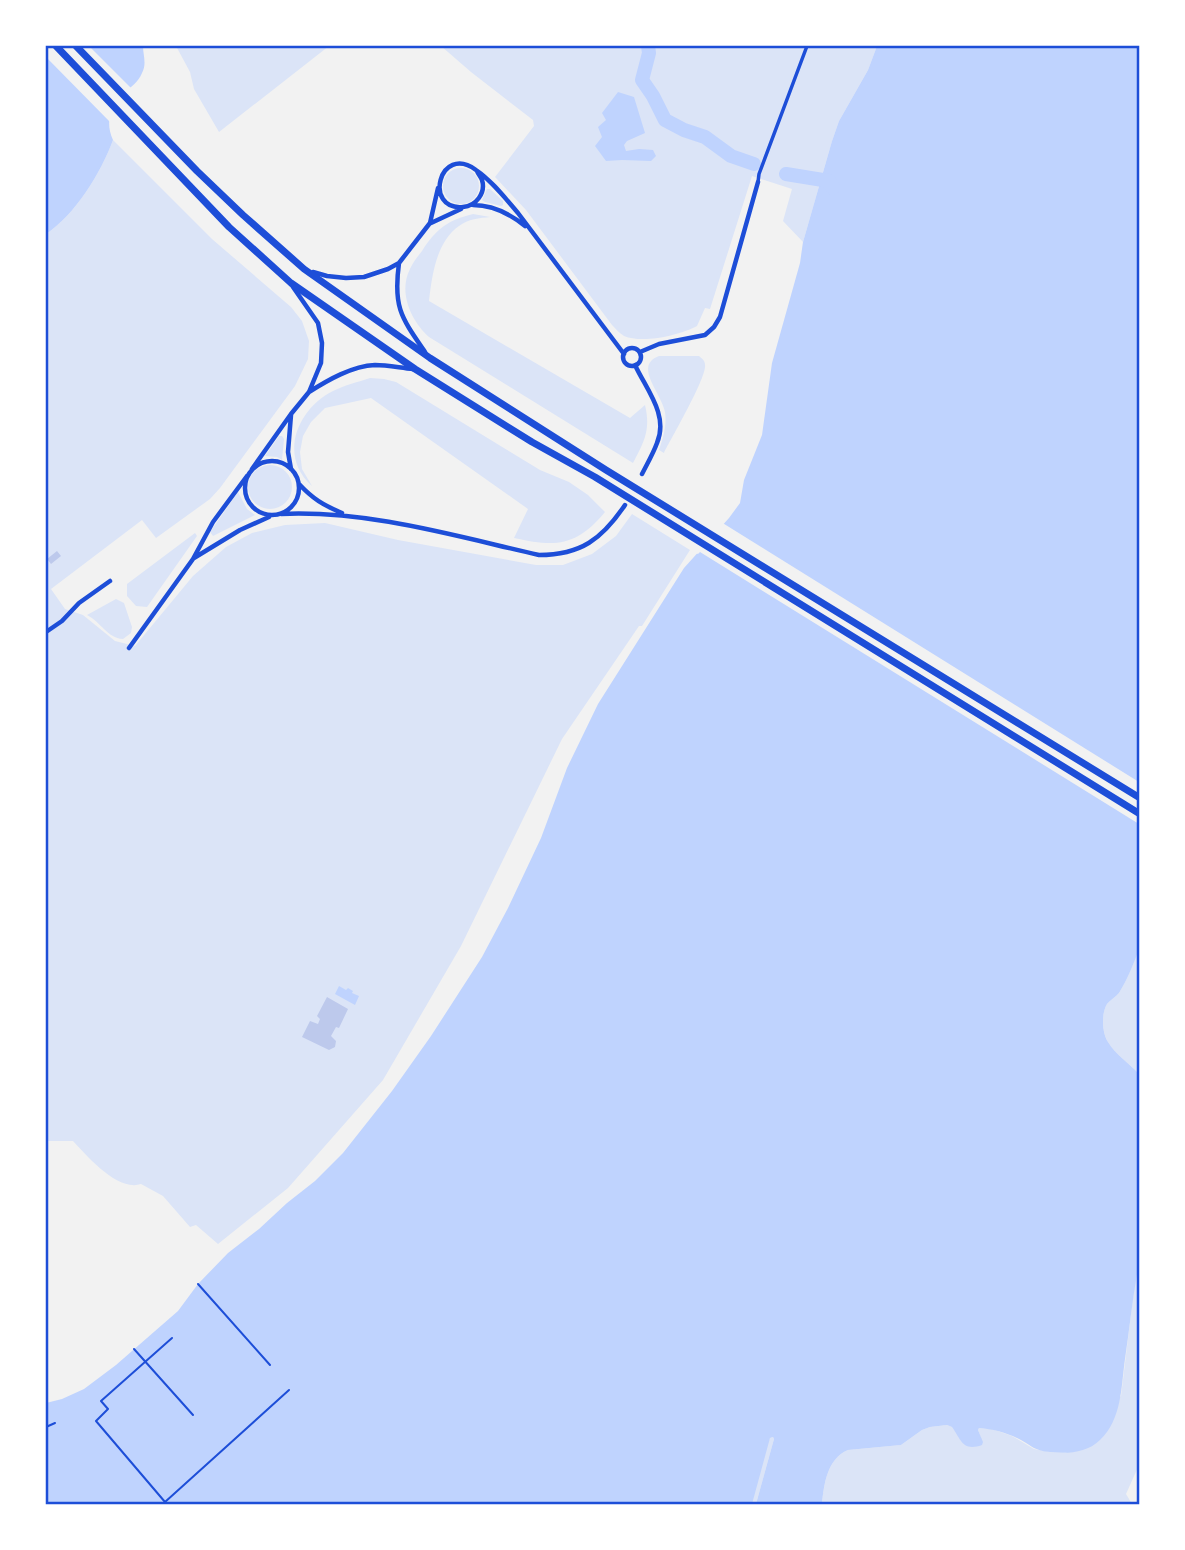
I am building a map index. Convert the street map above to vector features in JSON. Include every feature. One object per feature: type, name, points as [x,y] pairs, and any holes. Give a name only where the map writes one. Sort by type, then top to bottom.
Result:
[{"type":"main road","points":[[56,46],[229,227],[291,283],[415,369],[532,442],[595,477],[1139,814]]},
{"type":"main road","points":[[76,46],[197,171],[304,269],[429,358],[1139,798]]},
{"type":"street","points":[[640,352],[659,344],[705,335],[720,317],[768,148],[807,46]]},
{"type":"street","points":[[304,269],[327,276],[364,277],[400,263],[430,223],[441,176],[456,164],[466,164],[500,192],[624,354],[626,363],[635,365]]},
{"type":"street","points":[[430,223],[472,205],[480,198],[482,180],[477,171]]},
{"type":"street","points":[[439,184],[443,199],[455,207],[465,208]]},
{"type":"street","points":[[472,205],[502,210],[516,218],[532,233]]},
{"type":"street","points":[[400,263],[397,296],[400,310],[407,327],[429,358]]},
{"type":"street","points":[[129,648],[193,559],[213,522],[309,392],[321,363],[322,344],[318,323],[291,283]]},
{"type":"street","points":[[624,354],[631,348],[640,352]]},
{"type":"street","points":[[635,365],[640,359],[640,352]]},
{"type":"street","points":[[309,392],[333,378],[363,367],[376,365],[415,369]]},
{"type":"street","points":[[635,365],[653,397],[660,426],[659,441],[642,474]]},
{"type":"street","points":[[291,414],[288,452],[291,469],[299,485],[323,505],[346,515]]},
{"type":"street","points":[[252,469],[268,461],[276,461],[291,469]]},
{"type":"street","points":[[247,475],[245,493],[248,501],[260,513],[271,516]]},
{"type":"street","points":[[281,514],[295,502],[299,485]]},
{"type":"street","points":[[193,559],[240,530],[271,516],[311,512],[346,515],[539,555],[555,555],[569,553],[587,545],[614,522],[625,505]]},
{"type":"street","points":[[46,632],[62,621],[79,603],[110,581]]},
{"type":"path","points":[[198,1284],[270,1365]]},
{"type":"path","points":[[172,1338],[102,1401],[108,1409],[96,1421],[165,1502],[289,1390]]},
{"type":"path","points":[[134,1349],[193,1415]]},
{"type":"path","points":[[46,1420],[47,1426],[55,1423]]},
{"type":"shaded area","points":[[176,46],[329,46],[219,132],[194,89],[190,72]]},
{"type":"shaded area","points":[[441,46],[877,46],[868,70],[839,121],[803,242],[783,221],[792,189],[752,176],[710,309],[705,308],[697,326],[671,335],[641,339],[624,336],[612,325],[526,210],[495,177],[534,126],[533,120]]},
{"type":"shaded area","points":[[113,140],[212,239],[291,307],[302,321],[309,341],[308,359],[295,386],[210,499],[156,538],[142,520],[51,589],[65,609],[83,615],[115,641],[135,646],[193,576],[226,547],[252,533],[285,525],[325,523],[398,540],[536,565],[563,565],[592,554],[616,536],[632,514],[690,550],[642,626],[639,626],[562,739],[461,946],[383,1080],[288,1188],[218,1244],[196,1225],[190,1227],[163,1196],[141,1184],[132,1185],[113,1178],[73,1141],[46,1141],[46,234],[77,205],[102,166]]},
{"type":"shaded area","points":[[461,168],[473,174],[479,186],[473,198],[461,204],[449,198],[443,186],[449,174]]},
{"type":"shaded area","points":[[487,189],[503,201],[503,205],[482,200]]},
{"type":"shaded area","points":[[473,214],[490,217],[463,224],[445,241],[436,260],[429,301],[630,418],[645,405],[645,435],[633,463],[429,337],[417,323],[408,306],[405,287],[411,266],[438,231],[456,219]]},
{"type":"shaded area","points":[[659,356],[699,356],[705,365],[695,394],[664,453],[659,450],[665,427],[665,412],[648,373],[648,366]]},
{"type":"shaded area","points":[[370,378],[396,382],[540,470],[569,482],[588,495],[605,512],[584,532],[564,542],[541,543],[514,538],[528,509],[371,398],[325,408],[311,422],[303,436],[300,452],[302,469],[312,486],[302,474],[294,448],[302,421],[320,399],[347,385]]},
{"type":"shaded area","points":[[279,436],[284,439],[282,460],[265,456]]},
{"type":"shaded area","points":[[270,465],[279,466],[286,471],[291,478],[291,496],[286,503],[279,508],[270,509],[261,508],[254,503],[249,496],[248,487],[249,478],[254,471],[261,466]]},
{"type":"shaded area","points":[[238,492],[247,509],[255,515],[213,536],[210,532]]},
{"type":"shaded area","points":[[195,533],[197,536],[147,607],[136,606],[127,596],[127,584]]},
{"type":"shaded area","points":[[116,599],[124,603],[132,627],[131,633],[123,639],[108,633],[87,615]]},
{"type":"shaded area","points":[[1139,947],[1139,1074],[1111,1047],[1104,1033],[1103,1023],[1107,1004],[1122,988]]},
{"type":"shaded area","points":[[1139,1258],[1139,1465],[1126,1494],[1132,1504],[822,1504],[828,1473],[835,1459],[841,1454],[848,1450],[901,1445],[930,1427],[947,1425],[981,1438],[979,1428],[992,1429],[1012,1436],[1034,1449],[1066,1453],[1121,1396]]},
{"type":"shaded area","points":[[773,1437],[756,1504],[741,1504],[770,1438]]},
{"type":"water","points":[[46,46],[143,46],[145,63],[138,80],[123,94],[112,110],[109,127],[113,140],[102,166],[77,205],[46,234]]},
{"type":"water","points":[[877,46],[1139,46],[1140,947],[1122,988],[1107,1004],[1103,1023],[1104,1034],[1111,1047],[1139,1074],[1140,1258],[1121,1391],[1113,1422],[1095,1444],[1070,1453],[1041,1451],[1006,1433],[979,1428],[982,1445],[970,1447],[947,1425],[922,1430],[901,1445],[848,1450],[835,1459],[831,1466],[822,1504],[756,1504],[773,1437],[770,1438],[752,1504],[46,1504],[46,1403],[84,1389],[116,1365],[178,1311],[198,1284],[228,1253],[315,1181],[343,1153],[392,1091],[482,957],[541,838],[567,768],[598,704],[684,568],[740,503],[744,480],[762,435],[772,363],[832,141],[839,121],[868,70]]},
{"type":"water","points":[[618,92],[634,97],[645,133],[627,141],[624,145],[626,151],[653,150],[656,156],[651,161],[606,161],[595,146],[602,137],[598,127],[606,120],[602,113]]},
{"type":"water","points":[[339,986],[346,990],[348,988],[359,996],[355,1005],[335,994]]},
{"type":"pier","points":[[46,46],[89,46],[131,88],[110,122],[46,57]]},
{"type":"pier","points":[[721,522],[1139,782],[1139,824],[700,552],[694,552]]},
{"type":"building","points":[[57,551],[61,556],[51,564],[47,559]]},
{"type":"building","points":[[327,997],[348,1009],[339,1028],[336,1027],[331,1036],[336,1041],[335,1047],[329,1050],[302,1037],[310,1021],[318,1024],[320,1019],[317,1016]]},
{"type":"waterway","points":[[648,46],[649,53],[642,80],[665,120],[705,137],[731,156],[754,164]]},
{"type":"waterway","points":[[786,174],[829,181],[833,188]]}]
